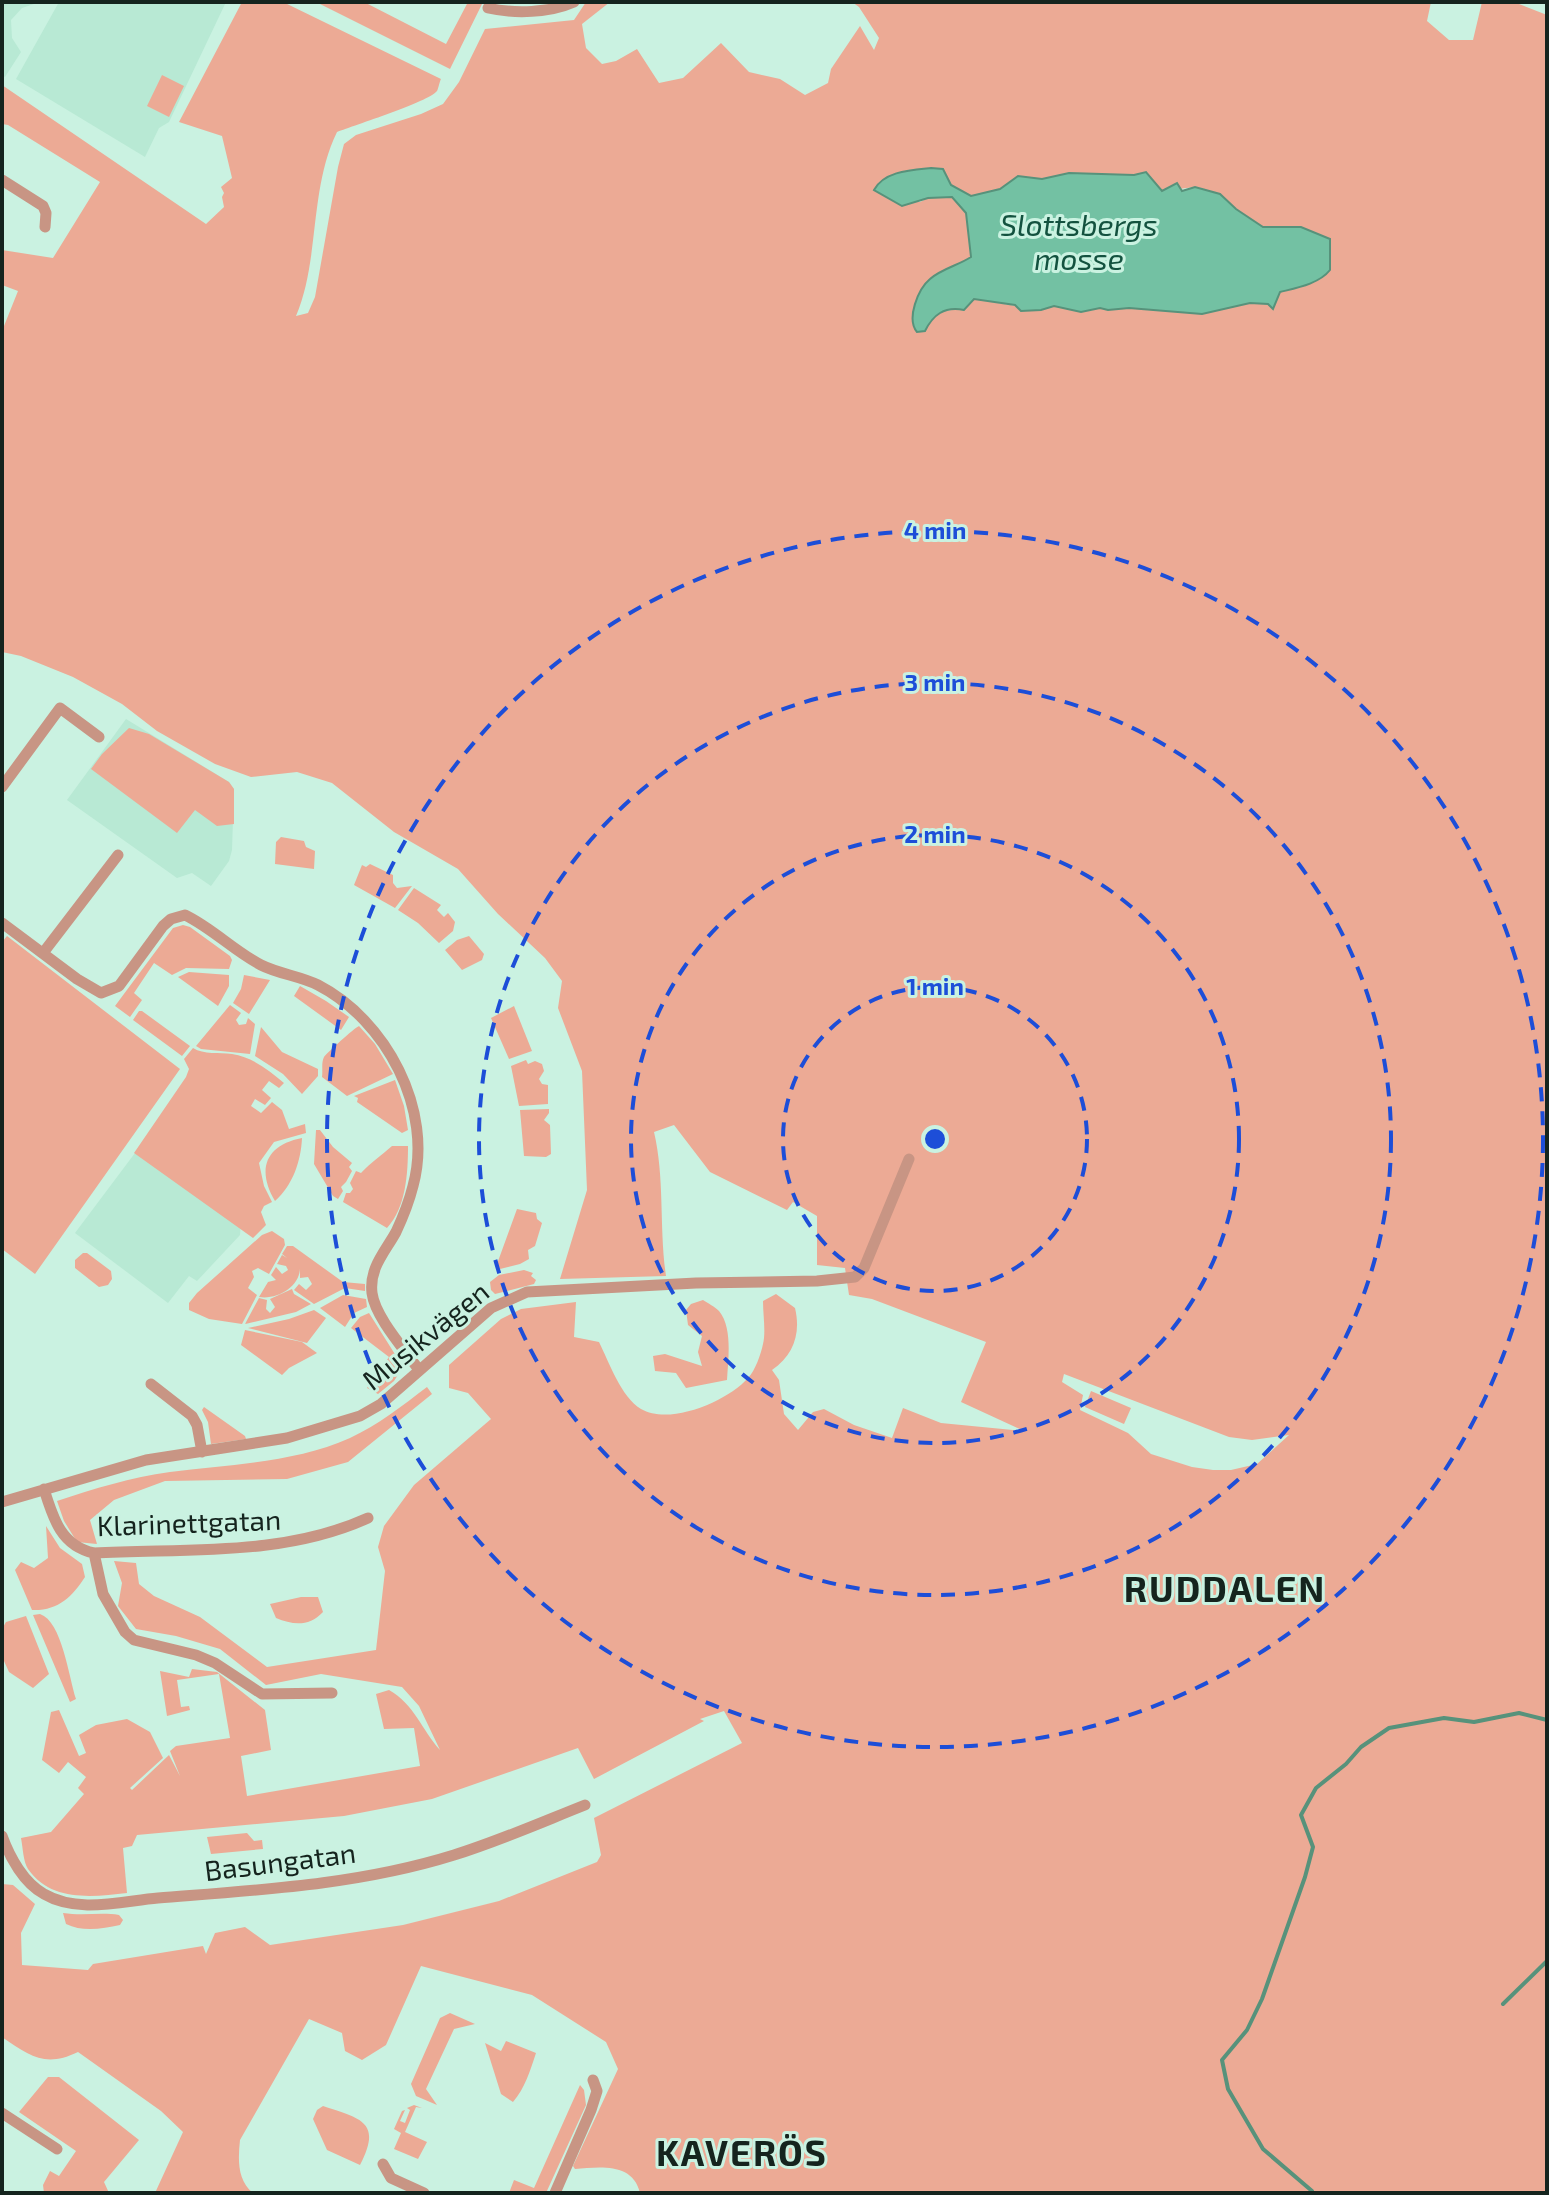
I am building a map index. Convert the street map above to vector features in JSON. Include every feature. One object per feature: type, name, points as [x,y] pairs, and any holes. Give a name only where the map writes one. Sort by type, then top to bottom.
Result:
[{"type":"street","points":[[488,8],[509,13],[574,2]]},
{"type":"street","points":[[2,180],[43,206],[45,227]]},
{"type":"street","points":[[2,787],[60,708],[99,737]]},
{"type":"street","points":[[43,953],[118,855]]},
{"type":"street","points":[[2,923],[94,991],[113,990],[119,986],[163,926],[171,919],[185,915],[263,966],[320,986],[351,1007],[380,1036],[401,1075],[412,1106],[417,1165],[406,1209],[377,1262],[371,1289],[376,1307],[419,1370]]},
{"type":"street","name":"Musikvägen","points":[[2,1502],[146,1460],[287,1438],[360,1416],[381,1404],[491,1308],[527,1292],[855,1277],[864,1268],[909,1159]]},
{"type":"street","points":[[151,1384],[192,1416],[197,1425],[202,1452]]},
{"type":"street","name":"Klarinettgatan","points":[[44,1489],[64,1537],[83,1551],[94,1553],[274,1546],[340,1530],[368,1518]]},
{"type":"street","points":[[94,1553],[103,1594],[125,1632],[134,1640],[205,1659],[233,1672],[262,1694],[332,1693]]},
{"type":"street","name":"Basungatan","points":[[2,1836],[31,1884],[44,1894],[60,1901],[105,1904],[238,1893],[374,1874],[453,1855],[585,1805]]},
{"type":"street","points":[[555,2193],[591,2110],[597,2091],[593,2080]]},
{"type":"street","points":[[2,2113],[57,2149]]},
{"type":"street","points":[[383,2164],[391,2178],[424,2193]]},
{"type":"shaded area","points":[[2,2],[40,2],[22,8],[11,20],[12,38],[21,52],[5,77],[2,75]]},
{"type":"shaded area","points":[[59,2],[226,2],[169,122],[159,128],[145,157],[16,79]]},
{"type":"shaded area","points":[[242,2],[283,2],[441,79],[437,91],[431,96],[337,132],[322,177],[309,272],[296,316],[308,313],[315,297],[344,144],[356,135],[443,104],[459,82],[485,29],[574,20],[586,2],[610,2],[582,24],[586,48],[602,64],[616,61],[637,49],[659,83],[683,78],[721,43],[749,72],[780,79],[805,95],[828,83],[831,69],[860,26],[874,50],[879,38],[859,7],[852,2],[1431,2],[1427,21],[1449,40],[1473,40],[1482,2],[1514,2],[1547,15],[1547,2193],[640,2193],[636,2183],[623,2171],[575,2169],[573,2166],[618,2069],[606,2042],[532,1995],[421,1966],[386,2045],[362,2060],[345,2051],[342,2033],[309,2019],[240,2140],[241,2176],[253,2193],[155,2193],[183,2132],[161,2111],[78,2052],[56,2059],[38,2058],[2,2037],[2,1884],[13,1885],[35,1904],[21,1933],[22,1965],[88,1970],[93,1964],[203,1946],[206,1954],[215,1933],[245,1927],[270,1945],[403,1925],[499,1901],[597,1862],[601,1855],[594,1818],[742,1743],[724,1711],[700,1719],[704,1721],[594,1779],[578,1748],[432,1799],[344,1816],[137,1835],[132,1846],[123,1848],[127,1893],[86,1896],[60,1892],[37,1880],[28,1869],[21,1838],[51,1832],[84,1794],[78,1788],[86,1777],[68,1762],[59,1773],[42,1760],[51,1712],[59,1710],[79,1756],[86,1753],[79,1735],[96,1725],[127,1719],[150,1732],[163,1758],[130,1788],[132,1790],[169,1755],[180,1776],[170,1751],[176,1746],[230,1738],[219,1674],[177,1680],[181,1707],[189,1706],[190,1710],[167,1716],[160,1671],[189,1677],[192,1669],[217,1672],[265,1710],[271,1750],[241,1756],[247,1796],[420,1766],[414,1728],[384,1729],[376,1694],[389,1690],[411,1710],[440,1750],[419,1706],[402,1687],[321,1674],[266,1685],[220,1649],[176,1636],[136,1629],[118,1606],[122,1583],[114,1561],[136,1563],[139,1584],[154,1596],[200,1617],[267,1667],[376,1650],[385,1571],[378,1547],[384,1526],[414,1485],[491,1419],[468,1393],[449,1388],[449,1365],[501,1319],[521,1309],[576,1302],[574,1337],[599,1342],[627,1396],[641,1409],[667,1415],[713,1402],[748,1378],[763,1344],[763,1301],[776,1294],[795,1308],[797,1317],[791,1350],[772,1370],[779,1380],[784,1414],[798,1430],[813,1412],[824,1409],[854,1425],[892,1438],[903,1408],[941,1423],[1024,1431],[961,1402],[986,1342],[872,1299],[849,1295],[845,1268],[817,1265],[817,1216],[793,1202],[787,1210],[710,1172],[674,1125],[654,1132],[660,1168],[666,1276],[560,1279],[587,1190],[582,1071],[558,1008],[562,981],[545,958],[498,914],[458,869],[394,832],[332,783],[297,772],[251,777],[215,764],[157,731],[122,704],[73,677],[21,656],[2,652],[2,331],[18,291],[2,285],[2,250],[53,258],[100,182],[2,124],[2,85],[206,224],[224,207],[221,187],[232,178],[222,136],[179,122]],"holes":[[[943,169],[951,185],[971,196],[1000,189],[1018,176],[1042,179],[1069,173],[1146,173],[1162,191],[1195,187],[1220,194],[1263,227],[1301,227],[1331,254],[1330,270],[1312,282],[1282,290],[1269,304],[1250,303],[1202,314],[1129,308],[1100,308],[1081,312],[1054,306],[1041,310],[974,299],[958,309],[938,312],[925,331],[917,332],[914,316],[920,293],[937,277],[971,258],[966,213],[952,197],[914,201]],[[1064,1374],[1229,1437],[1252,1440],[1289,1435],[1257,1464],[1231,1470],[1192,1467],[1151,1454],[1128,1433],[1080,1410],[1083,1395],[1062,1382]]]},
{"type":"shaded area","points":[[316,2],[364,2],[446,44],[468,2],[483,2],[450,69]]},
{"type":"shaded area","points":[[162,75],[184,86],[169,117],[147,106]]},
{"type":"shaded area","points":[[126,719],[229,782],[234,789],[232,850],[229,861],[211,886],[192,873],[177,878],[67,800]]},
{"type":"shaded area","points":[[129,728],[149,734],[229,782],[234,789],[234,824],[217,826],[195,810],[177,833],[91,769]]},
{"type":"shaded area","points":[[281,837],[304,841],[306,847],[315,851],[314,869],[275,864],[276,842]]},
{"type":"shaded area","points":[[370,864],[393,875],[397,888],[412,886],[395,908],[354,885],[362,865],[366,867]]},
{"type":"shaded area","points":[[414,888],[441,905],[437,910],[444,917],[448,913],[455,922],[453,931],[439,943],[418,923],[398,910]]},
{"type":"shaded area","points":[[183,925],[230,956],[229,969],[186,968],[172,975],[154,963],[134,993],[142,1000],[130,1017],[115,1006],[173,928]]},
{"type":"shaded area","points":[[7,936],[180,1069],[35,1274],[2,1249],[2,942]]},
{"type":"shaded area","points":[[469,936],[484,954],[482,960],[462,970],[445,950],[457,940]]},
{"type":"shaded area","points":[[189,972],[229,975],[229,986],[218,1006],[178,977]]},
{"type":"shaded area","points":[[244,975],[270,980],[249,1014],[233,1003]]},
{"type":"shaded area","points":[[300,986],[349,1017],[341,1030],[294,996]]},
{"type":"shaded area","points":[[230,1005],[241,1013],[236,1020],[239,1025],[246,1024],[248,1018],[255,1024],[250,1054],[196,1046]]},
{"type":"shaded area","points":[[514,1006],[532,1051],[509,1059],[491,1018]]},
{"type":"shaded area","points":[[139,1011],[190,1046],[182,1056],[133,1020]]},
{"type":"shaded area","points":[[359,1026],[375,1044],[393,1074],[347,1096],[322,1077],[323,1062],[330,1051]]},
{"type":"shaded area","points":[[261,1027],[282,1052],[318,1069],[318,1076],[302,1094],[283,1074],[255,1056]]},
{"type":"shaded area","points":[[193,1048],[239,1056],[266,1069],[284,1083],[279,1088],[269,1081],[262,1090],[271,1098],[265,1105],[255,1099],[251,1106],[261,1113],[272,1102],[282,1110],[289,1129],[305,1124],[306,1133],[274,1142],[259,1163],[264,1186],[272,1202],[264,1206],[261,1212],[266,1225],[253,1238],[134,1153],[186,1077],[189,1069],[184,1059]]},
{"type":"shaded area","points":[[526,1060],[528,1064],[535,1061],[542,1064],[544,1071],[539,1079],[542,1084],[548,1085],[548,1104],[519,1106],[511,1066]]},
{"type":"shaded area","points":[[395,1080],[408,1130],[402,1133],[357,1102],[358,1098],[354,1096]]},
{"type":"shaded area","points":[[549,1109],[544,1120],[550,1125],[551,1154],[546,1157],[524,1156],[520,1110]]},
{"type":"shaded area","points":[[316,1130],[320,1130],[333,1147],[352,1163],[349,1167],[352,1171],[341,1187],[343,1191],[338,1199],[333,1196],[314,1164]]},
{"type":"shaded area","points":[[302,1138],[295,1172],[287,1188],[275,1201],[266,1179],[268,1160],[280,1146]]},
{"type":"shaded area","points":[[144,1141],[246,1153],[240,1235],[197,1281],[189,1276],[168,1303],[75,1233]]},
{"type":"shaded area","points":[[392,1146],[408,1146],[407,1167],[402,1200],[387,1228],[343,1202],[346,1193],[353,1189],[350,1183],[356,1171],[361,1173]]},
{"type":"shaded area","points":[[517,1209],[536,1213],[542,1223],[535,1246],[528,1250],[529,1259],[500,1269],[497,1264]]},
{"type":"shaded area","points":[[272,1231],[284,1239],[285,1245],[269,1274],[258,1268],[252,1271],[254,1277],[248,1288],[257,1295],[242,1324],[209,1319],[189,1310],[189,1303],[197,1293],[262,1235]]},
{"type":"shaded area","points":[[287,1246],[293,1246],[343,1282],[365,1284],[365,1291],[345,1288],[314,1304],[294,1290],[299,1284],[306,1290],[312,1284],[308,1277],[300,1278],[300,1268],[296,1281],[287,1290],[273,1296],[259,1297],[268,1282],[276,1280],[271,1275],[276,1267],[282,1274],[288,1270],[286,1266],[277,1264],[282,1255],[287,1258],[282,1254]]},
{"type":"shaded area","points":[[83,1253],[111,1271],[112,1279],[108,1285],[99,1287],[75,1268],[75,1260]]},
{"type":"shaded area","points":[[524,1270],[533,1273],[534,1284],[495,1294],[491,1290],[490,1282],[499,1275]]},
{"type":"shaded area","points":[[292,1289],[294,1294],[311,1304],[296,1312],[245,1324],[259,1298],[267,1300],[266,1309],[270,1313],[275,1307],[270,1299]]},
{"type":"shaded area","points":[[343,1295],[366,1299],[367,1307],[354,1313],[345,1327],[320,1308]]},
{"type":"shaded area","points":[[703,1300],[719,1311],[726,1326],[729,1344],[727,1380],[686,1388],[676,1373],[655,1371],[653,1356],[665,1354],[702,1366],[698,1352],[702,1336],[688,1325],[686,1310],[691,1304]]},
{"type":"shaded area","points":[[314,1310],[326,1318],[307,1343],[248,1328],[289,1319]]},
{"type":"shaded area","points":[[369,1313],[403,1367],[394,1381],[378,1394],[367,1388],[389,1357],[351,1328],[360,1317]]},
{"type":"shaded area","points":[[245,1330],[302,1342],[317,1353],[282,1375],[241,1345]]},
{"type":"shaded area","points":[[427,1387],[432,1394],[348,1462],[287,1479],[165,1481],[114,1500],[90,1520],[97,1544],[77,1542],[64,1521],[57,1501],[141,1477],[307,1453],[350,1438],[370,1427]]},
{"type":"shaded area","points":[[1091,1391],[1131,1408],[1124,1424],[1085,1407]]},
{"type":"shaded area","points":[[204,1407],[246,1439],[211,1444],[208,1422],[202,1410]]},
{"type":"shaded area","points":[[46,1526],[60,1548],[82,1564],[85,1577],[75,1591],[57,1605],[32,1610],[15,1570],[21,1562],[34,1568],[48,1558]]},
{"type":"shaded area","points":[[301,1597],[318,1597],[323,1612],[301,1623],[276,1618],[270,1604]]},
{"type":"shaded area","points":[[40,1614],[54,1627],[64,1651],[76,1699],[70,1702],[33,1615]]},
{"type":"shaded area","points":[[26,1616],[49,1674],[33,1688],[9,1672],[4,1661],[2,1629],[6,1622]]},
{"type":"shaded area","points":[[247,1833],[254,1841],[262,1840],[263,1849],[211,1854],[207,1837]]},
{"type":"shaded area","points":[[63,1913],[113,1914],[123,1920],[120,1925],[85,1929],[66,1924]]},
{"type":"shaded area","points":[[450,2013],[475,2024],[454,2029],[426,2089],[437,2105],[416,2096],[411,2084],[440,2018]]},
{"type":"shaded area","points":[[506,2041],[536,2053],[524,2085],[513,2102],[501,2094],[485,2043],[501,2051]]},
{"type":"shaded area","points":[[48,2077],[59,2077],[139,2140],[104,2182],[109,2193],[44,2193],[43,2185],[50,2171],[59,2176],[76,2151],[19,2112]]},
{"type":"shaded area","points":[[580,2085],[586,2105],[546,2193],[509,2193],[514,2180],[534,2188]]},
{"type":"shaded area","points":[[414,2105],[422,2108],[416,2107],[405,2132],[427,2142],[418,2159],[394,2149],[401,2133],[394,2129],[402,2111],[405,2110],[400,2121],[405,2123],[410,2110],[407,2108]]},
{"type":"shaded area","points":[[323,2106],[364,2124],[369,2139],[360,2165],[327,2150],[313,2119]]},
{"type":"water","name":"Slottsbergs mosse","points":[[943,169],[951,185],[971,196],[1000,189],[1018,176],[1042,179],[1069,173],[1134,175],[1146,172],[1162,191],[1177,183],[1182,191],[1195,187],[1220,194],[1263,227],[1301,227],[1330,239],[1330,270],[1314,282],[1280,292],[1273,309],[1268,304],[1250,303],[1202,314],[1129,308],[1100,308],[1081,312],[1054,306],[1021,311],[1015,305],[974,299],[964,310],[951,309],[940,313],[925,331],[917,332],[913,312],[926,284],[939,272],[971,257],[966,213],[952,197],[928,198],[902,206],[874,190],[891,175]]},
{"type":"waterway","points":[[1312,2191],[1263,2149],[1228,2089],[1222,2060],[1247,2030],[1262,1999],[1305,1877],[1313,1847],[1301,1815],[1316,1788],[1346,1764],[1361,1747],[1389,1728],[1444,1718],[1474,1722],[1519,1713],[1547,1720]]},
{"type":"waterway","points":[[1503,2004],[1547,1961]]},
{"type":"district","name":"RUDDALEN","points":[[1225,1587]]},
{"type":"district","name":"KAVERÖS","points":[[742,2151]]}]
